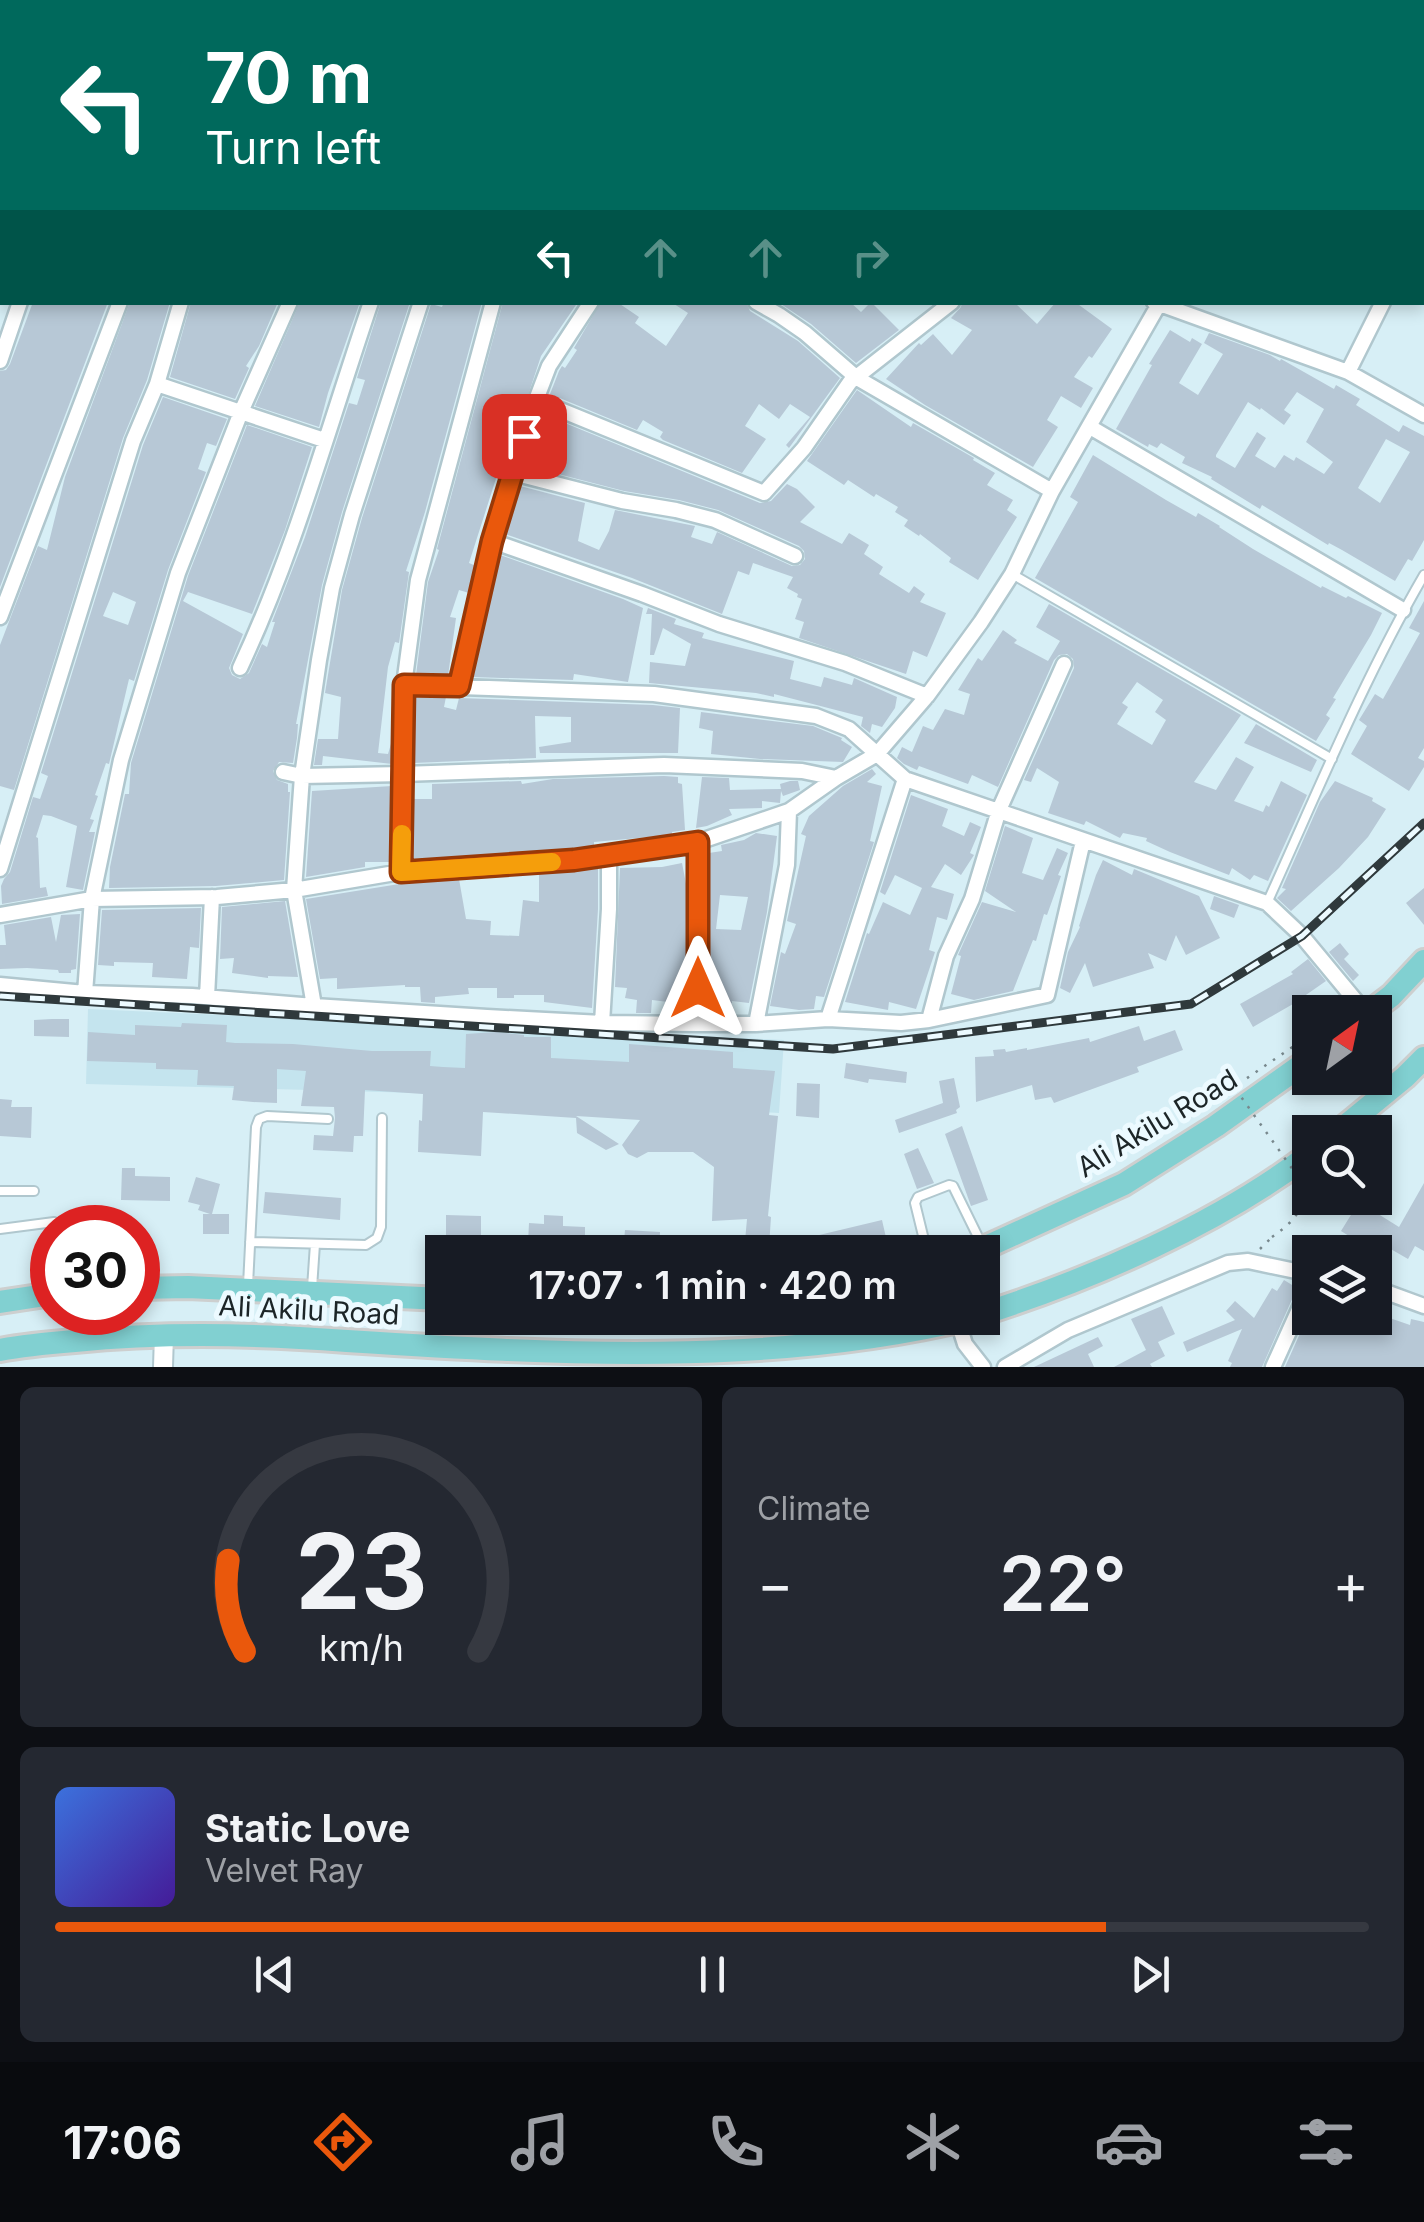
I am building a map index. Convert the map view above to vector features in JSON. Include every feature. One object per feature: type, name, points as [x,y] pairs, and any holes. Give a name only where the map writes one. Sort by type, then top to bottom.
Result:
[{"type":"main road","points":[[1391,995],[1424,961]]},
{"type":"main road","points":[[1359,1115],[1422,1065]]},
{"type":"main road","name":"Ali Akilu Road","points":[[1000,1241],[1124,1184],[1292,1073]]},
{"type":"main road","points":[[1000,1308],[1088,1276],[1186,1230],[1292,1166]]},
{"type":"main road","name":"Ali Akilu Road","points":[[160,1288],[425,1298]]},
{"type":"main road","points":[[0,1302],[30,1297]]},
{"type":"main road","name":"Ali Akilu Road","points":[[0,1350],[164,1334],[283,1336],[642,1358],[725,1357],[902,1335]]},
{"type":"street","points":[[0,360],[19,305]]},
{"type":"street","points":[[0,617],[119,305]]},
{"type":"street","points":[[0,868],[133,441],[157,384],[180,305]]},
{"type":"street","points":[[85,992],[92,899],[121,760],[178,573],[289,305]]},
{"type":"street","points":[[240,668],[292,544],[369,305]]},
{"type":"street","points":[[314,1006],[294,890],[302,776],[332,588],[420,305]]},
{"type":"street","points":[[401,872],[404,685],[418,580],[493,305]]},
{"type":"street","points":[[459,686],[492,541],[536,400],[549,366],[588,305]]},
{"type":"street","points":[[762,305],[805,333],[858,378],[1052,490]]},
{"type":"street","points":[[536,400],[760,494],[769,490],[804,448],[850,382],[948,305]]},
{"type":"street","points":[[0,915],[92,899],[212,897],[294,890],[401,872],[574,860],[698,842],[789,811],[877,754],[927,696],[981,622],[1012,574],[1052,490],[1156,305]]},
{"type":"street","points":[[1163,305],[1348,372],[1424,415]]},
{"type":"street","points":[[1348,372],[1382,305]]},
{"type":"street","points":[[157,384],[324,440]]},
{"type":"street","points":[[1090,428],[1404,610]]},
{"type":"street","points":[[513,473],[715,520],[795,556]]},
{"type":"street","points":[[492,541],[719,624],[845,663],[927,696]]},
{"type":"street","points":[[929,1020],[946,956],[972,898],[1000,810],[1064,664]]},
{"type":"street","points":[[404,685],[654,694],[816,716],[849,730],[905,778],[1267,904],[1302,936],[1352,995]]},
{"type":"street","points":[[283,772],[302,776],[664,765],[802,771],[836,778]]},
{"type":"street","points":[[828,1019],[905,778]]},
{"type":"street","points":[[756,1024],[787,865],[789,811]]},
{"type":"street","points":[[0,985],[602,1023],[929,1020],[1047,995],[1084,841]]},
{"type":"street","points":[[698,842],[698,1024]]},
{"type":"street","points":[[602,1023],[608,855]]},
{"type":"street","points":[[207,997],[212,897]]},
{"type":"street","points":[[1005,1367],[1068,1330],[1228,1263],[1248,1261],[1292,1270]]},
{"type":"street","points":[[1392,1294],[1424,1306]]},
{"type":"street","points":[[1273,1367],[1292,1325]]},
{"type":"street","points":[[162,1367],[164,1334]]},
{"type":"street","points":[[965,1335],[966,1344],[983,1367]]},
{"type":"lane","points":[[1012,574],[1332,759]]},
{"type":"lane","points":[[1267,904],[1332,759],[1424,574]]},
{"type":"lane","points":[[250,1242],[366,1245],[377,1238],[381,1227],[382,1118]]},
{"type":"lane","points":[[247,1290],[259,1119],[328,1119]]},
{"type":"lane","points":[[923,1235],[914,1202],[951,1184],[972,1235]]},
{"type":"lane","points":[[0,1191],[34,1192]]},
{"type":"lane","points":[[0,1229],[30,1225]]},
{"type":"lane","points":[[312,1293],[315,1244]]},
{"type":"path","points":[[1198,1108],[1292,1047]]},
{"type":"path","points":[[1234,1087],[1301,1182],[1304,1192],[1298,1214],[1272,1237]]},
{"type":"shaded area","points":[[88,1009],[784,1040],[779,1113],[418,1093],[86,1084]]},
{"type":"building","points":[[32,305],[107,305],[0,587],[0,371],[10,364]]},
{"type":"building","points":[[129,305],[169,305],[147,380],[123,438],[14,790],[0,786],[0,645],[38,546],[47,550],[65,477]]},
{"type":"building","points":[[190,305],[277,305],[246,366],[249,368],[235,399],[170,377]]},
{"type":"building","points":[[299,305],[359,305],[319,427],[255,406]]},
{"type":"building","points":[[380,305],[409,305],[322,585],[296,724],[293,763],[279,762],[273,771],[277,780],[288,784],[290,792],[284,880],[109,888],[125,794],[129,794],[131,763],[188,576],[247,425],[312,447],[252,614],[188,592],[183,601],[243,634],[229,668],[240,679],[249,673],[262,644],[267,647],[272,622],[349,403],[357,405],[365,380],[357,378]]},
{"type":"building","points":[[431,305],[481,305],[406,571],[409,572],[399,643],[395,642],[388,667],[378,753],[388,754],[393,737],[392,764],[323,756],[322,765],[314,765],[318,739],[338,739],[341,697],[325,693],[342,590],[362,518]]},
{"type":"building","points":[[502,305],[576,305],[541,356],[505,465],[501,463],[469,563],[476,566],[469,593],[459,590],[450,617],[456,618],[448,676],[416,675],[428,582]]},
{"type":"building","points":[[599,305],[621,305],[639,317],[635,323],[666,346],[688,313],[676,305],[747,305],[750,311],[798,341],[840,378],[789,448],[786,445],[810,417],[790,404],[779,419],[759,404],[745,426],[766,439],[742,473],[663,440],[663,432],[643,420],[637,430],[550,394],[562,366],[565,368],[577,350],[574,348]]},
{"type":"building","points":[[782,305],[853,305],[861,312],[874,305],[899,330],[856,363]]},
{"type":"building","points":[[1017,305],[1037,324],[1053,305],[1079,305],[1112,329],[1074,377],[1093,388],[1081,408],[1061,396],[1047,420],[1058,427],[1033,467],[886,379],[919,343],[933,334],[952,355],[972,330],[951,318],[961,307]]},
{"type":"building","points":[[1170,330],[1202,344],[1179,383],[1198,395],[1223,354],[1204,343],[1209,333],[1281,359],[1334,389],[1336,385],[1360,399],[1356,405],[1399,432],[1403,425],[1424,436],[1424,540],[1412,561],[1408,559],[1395,581],[1182,463],[1185,457],[1161,443],[1157,448],[1149,444],[1148,447],[1116,429],[1152,365],[1149,364]],"holes":[[[1297,392],[1324,409],[1306,442],[1333,462],[1324,474],[1296,457],[1294,461],[1284,455],[1275,468],[1255,456],[1266,438],[1257,432],[1235,468],[1216,457],[1248,402],[1284,425],[1291,415],[1284,410]],[[1386,439],[1410,452],[1380,503],[1358,488]]]},
{"type":"building","points":[[857,390],[911,427],[913,423],[974,458],[995,473],[987,485],[1013,500],[1007,510],[1017,517],[978,580],[904,526],[908,520],[895,512],[898,507],[848,480],[844,485],[807,461]]},
{"type":"building","points":[[163,397],[227,419],[216,446],[207,443],[198,469],[206,472],[168,570],[134,681],[129,679],[109,764],[106,763],[95,795],[98,796],[89,832],[95,832],[83,890],[66,887],[77,826],[43,815],[36,837],[40,888],[46,887],[48,896],[2,904],[1,886],[10,872],[33,797],[40,799],[48,776],[41,773],[143,445]],"holes":[[[113,592],[136,602],[128,625],[103,616]]]},
{"type":"building","points":[[543,414],[760,503],[771,501],[787,484],[797,489],[815,507],[800,522],[842,544],[849,533],[869,545],[864,554],[883,567],[879,574],[909,593],[914,586],[925,594],[920,602],[946,613],[927,657],[913,651],[906,674],[799,638],[804,622],[795,619],[802,599],[787,588],[793,577],[753,563],[749,575],[738,571],[722,614],[505,534],[520,486],[585,503],[578,541],[599,550],[615,510],[695,526],[691,537],[712,544],[717,532],[792,566],[805,559],[799,546],[718,510],[527,466]]},
{"type":"building","points":[[1093,455],[1321,588],[1382,613],[1333,698],[1336,699],[1326,715],[1330,718],[1316,741],[1035,578],[1078,502],[1070,497]]},
{"type":"building","points":[[500,555],[643,608],[628,682],[574,674],[573,680],[472,677]]},
{"type":"building","points":[[1424,601],[1424,748],[1418,758],[1424,761],[1424,767],[1409,791],[1351,754],[1367,726],[1359,720],[1375,694],[1383,699],[1420,633],[1409,628]]},
{"type":"building","points":[[1049,604],[1241,715],[1194,782],[1216,790],[1236,757],[1254,767],[1234,801],[1263,812],[1281,781],[1307,795],[1268,881],[1254,875],[1250,880],[1232,868],[1229,875],[1170,852],[1146,841],[1147,838],[1123,833],[1120,838],[1086,821],[1084,825],[1048,813],[1059,782],[1037,768],[1031,782],[1024,780],[1074,668],[1073,659],[1067,654],[1054,660],[998,787],[972,775],[968,784],[919,766],[917,770],[897,758],[902,747],[912,752],[923,726],[933,730],[945,709],[964,715],[970,694],[958,690],[978,658],[982,661],[1003,630],[1017,640],[1014,643],[1048,661],[1060,641],[1036,627]],"holes":[[[1137,682],[1163,700],[1155,712],[1166,720],[1152,745],[1117,724],[1128,707],[1122,703]]]},
{"type":"building","points":[[648,608],[676,619],[674,624],[704,633],[702,638],[794,661],[790,679],[821,687],[824,677],[852,685],[854,678],[897,697],[895,708],[882,727],[872,724],[870,733],[861,726],[863,717],[774,694],[649,683],[650,662],[685,666],[691,644],[663,628],[654,655],[650,655],[652,614],[646,614]]},
{"type":"building","points":[[414,696],[446,697],[444,707],[456,710],[459,698],[680,708],[678,753],[540,753],[539,747],[571,742],[571,717],[535,716],[536,758],[413,763]]},
{"type":"building","points":[[701,712],[813,726],[842,738],[852,747],[843,762],[711,754],[713,731],[699,728]]},
{"type":"building","points":[[1256,724],[1317,760],[1311,772],[1244,743]]},
{"type":"building","points":[[872,769],[876,774],[867,782],[882,786],[870,841],[874,842],[824,997],[816,996],[814,1009],[770,1006],[781,952],[785,954],[796,924],[787,921],[806,836],[801,834],[809,816],[843,786]]},
{"type":"building","points":[[678,777],[682,784],[685,830],[672,835],[594,842],[573,849],[412,861],[413,799],[432,799],[432,784],[522,784],[553,779]]},
{"type":"building","points":[[702,777],[729,778],[730,790],[781,789],[780,784],[798,781],[800,790],[783,796],[781,791],[780,803],[762,801],[762,808],[729,809],[732,815],[696,828]]},
{"type":"building","points":[[1335,781],[1373,798],[1386,809],[1368,837],[1291,911],[1277,898],[1286,889],[1282,888],[1320,802]]},
{"type":"building","points":[[392,786],[391,862],[365,862],[365,867],[306,877],[312,791]]},
{"type":"building","points":[[911,795],[948,809],[942,826],[964,836],[970,822],[981,827],[970,853],[974,855],[961,875],[945,864],[931,887],[954,894],[947,920],[937,917],[929,950],[935,952],[916,1009],[889,1002],[888,1010],[845,1002],[867,933],[883,902],[910,915],[922,888],[895,875],[885,895],[880,892]]},
{"type":"building","points":[[1005,826],[1033,838],[1022,873],[1043,880],[1057,848],[1068,853],[1047,915],[1044,914],[1013,991],[974,1000],[951,994],[961,956],[958,955],[982,902],[1016,912],[985,891]]},
{"type":"building","points":[[756,833],[777,836],[749,1003],[709,1002],[709,853],[722,851],[721,845]],"holes":[[[720,895],[748,897],[741,930],[716,929]]]},
{"type":"building","points":[[1103,860],[1132,875],[1134,869],[1199,896],[1220,938],[1186,955],[1176,935],[1166,961],[1148,953],[1154,968],[1093,987],[1085,963],[1070,993],[1060,988],[1068,952]]},
{"type":"building","points":[[682,863],[687,889],[687,1001],[684,1004],[652,1000],[651,1013],[636,1013],[637,1000],[625,998],[627,988],[615,987],[620,868]]},
{"type":"building","points":[[598,868],[592,1008],[544,1002],[544,995],[497,998],[497,988],[468,988],[469,994],[435,997],[435,1003],[421,1002],[420,987],[337,989],[337,978],[320,979],[306,899],[418,881],[459,879],[466,919],[491,921],[490,935],[519,936],[523,900],[539,902],[539,873]]},
{"type":"building","points":[[1424,888],[1424,925],[1406,903]]},
{"type":"building","points":[[1214,896],[1239,905],[1234,918],[1210,909]]},
{"type":"building","points":[[285,901],[298,977],[232,973],[234,958],[220,959],[222,907]]},
{"type":"building","points":[[201,908],[199,948],[190,947],[187,979],[152,977],[153,963],[98,965],[102,910]]},
{"type":"building","points":[[80,914],[76,969],[71,973],[0,969],[0,945],[6,945],[4,925],[51,917],[56,942],[61,915]]},
{"type":"building","points":[[1340,943],[1349,954],[1344,959],[1359,975],[1353,981],[1329,952]]},
{"type":"building","points":[[1308,959],[1326,981],[1306,995],[1292,995],[1292,1005],[1253,1027],[1240,1004]]},
{"type":"building","points":[[69,1019],[69,1037],[34,1036],[34,1020]]},
{"type":"building","points":[[182,1023],[227,1025],[226,1042],[431,1051],[430,1066],[465,1068],[466,1034],[496,1032],[551,1037],[551,1058],[629,1062],[629,1044],[733,1052],[733,1068],[775,1071],[769,1115],[778,1116],[768,1216],[770,1235],[746,1235],[747,1219],[712,1221],[714,1167],[693,1152],[648,1152],[637,1158],[628,1154],[622,1145],[640,1120],[576,1116],[619,1144],[606,1150],[577,1133],[576,1118],[483,1112],[481,1156],[418,1152],[423,1094],[365,1090],[363,1136],[354,1136],[353,1152],[313,1150],[314,1135],[333,1136],[335,1118],[334,1107],[301,1106],[306,1071],[277,1069],[277,1103],[253,1102],[232,1100],[234,1086],[197,1085],[198,1070],[156,1069],[156,1063],[87,1061],[88,1032],[135,1035],[135,1025],[181,1027]]},
{"type":"building","points":[[1139,1026],[1144,1041],[1175,1030],[1183,1050],[1137,1067],[1139,1072],[1054,1103],[1051,1097],[1035,1100],[1032,1085],[976,1102],[975,1057],[994,1056],[993,1050],[1027,1050],[1089,1038],[1090,1042]]},
{"type":"building","points":[[846,1063],[907,1072],[906,1083],[869,1079],[868,1083],[844,1078]]},
{"type":"building","points":[[954,1078],[960,1107],[957,1113],[899,1133],[895,1120],[943,1103],[939,1081]]},
{"type":"building","points":[[797,1083],[820,1084],[819,1118],[796,1116]]},
{"type":"building","points":[[0,1099],[12,1100],[11,1107],[32,1107],[31,1138],[0,1136]]},
{"type":"building","points":[[962,1126],[988,1200],[971,1206],[945,1134]]},
{"type":"building","points":[[918,1148],[934,1183],[917,1189],[904,1154]]},
{"type":"building","points":[[122,1168],[135,1168],[135,1176],[170,1177],[170,1201],[121,1200]]},
{"type":"building","points":[[196,1177],[220,1184],[212,1214],[229,1214],[229,1234],[203,1234],[203,1214],[210,1214],[198,1210],[200,1205],[188,1202]]},
{"type":"building","points":[[1424,1183],[1424,1251],[1415,1246],[1408,1259],[1392,1250],[1392,1235],[1347,1235],[1341,1231],[1351,1215],[1380,1215],[1399,1227]]},
{"type":"building","points":[[265,1192],[341,1198],[340,1220],[263,1213]]},
{"type":"building","points":[[446,1215],[481,1216],[481,1235],[446,1235]]},
{"type":"building","points":[[544,1215],[563,1216],[563,1226],[585,1227],[585,1235],[528,1235],[529,1223],[544,1224]]},
{"type":"building","points":[[882,1220],[885,1235],[819,1235]]},
{"type":"building","points":[[625,1230],[660,1232],[660,1235],[625,1235]]},
{"type":"building","points":[[1284,1280],[1292,1285],[1292,1299],[1262,1367],[1230,1367],[1232,1363],[1228,1361],[1242,1329],[1187,1352],[1183,1342],[1235,1320],[1226,1311],[1235,1301],[1254,1318],[1272,1288],[1277,1291]]},
{"type":"building","points":[[1162,1306],[1175,1334],[1158,1342],[1165,1356],[1150,1364],[1152,1367],[1114,1367],[1146,1350],[1131,1319]]},
{"type":"building","points":[[1392,1319],[1410,1325],[1411,1319],[1424,1322],[1424,1367],[1285,1367],[1299,1335],[1392,1335]]},
{"type":"building","points":[[1098,1337],[1103,1346],[1088,1354],[1094,1367],[1034,1367]]},
{"type":"railway","points":[[0,996],[833,1049],[1191,1004],[1302,936],[1424,823]]},
{"type":"slow traffic","points":[[402,834],[401,872],[552,862]]},
{"type":"route","points":[[524,436],[492,541],[459,686],[404,685],[401,872],[574,860],[698,842],[698,988]]}]
